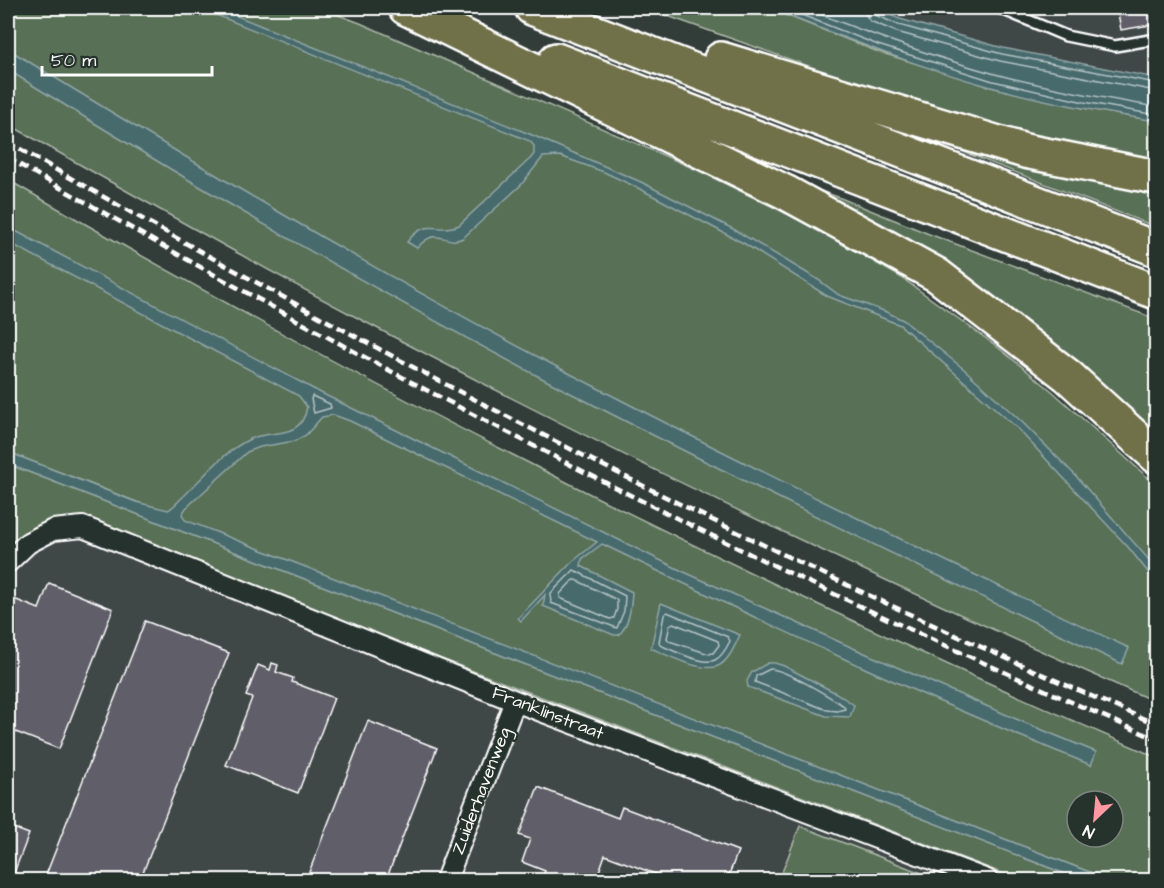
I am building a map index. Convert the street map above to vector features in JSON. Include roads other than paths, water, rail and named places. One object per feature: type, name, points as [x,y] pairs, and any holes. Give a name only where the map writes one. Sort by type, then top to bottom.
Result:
[{"type":"highway","points":[[406,8],[785,192],[938,275],[1068,376],[1156,456]]},
{"type":"highway","points":[[420,8],[1156,292]]},
{"type":"highway","points":[[532,8],[1156,249]]},
{"type":"highway","points":[[550,8],[1025,151],[1156,177]]},
{"type":"street","name":"Franklinstraat","points":[[8,562],[28,543],[53,530],[82,527],[515,701],[987,880]]},
{"type":"street","name":"Zuiderhavenweg","points":[[446,880],[515,701]]},
{"type":"lane","points":[[999,8],[1066,36],[1115,46],[1156,39]]},
{"type":"water","points":[[199,8],[217,8],[532,135],[641,182],[735,230],[817,279],[839,295],[903,320],[965,370],[1075,475],[1156,568],[1156,582],[1128,547],[1017,428],[900,325],[827,296],[745,244],[604,172],[560,156],[543,157],[521,185],[463,238],[451,240],[431,238],[417,248],[407,242],[414,234],[426,228],[451,228],[459,225],[531,158],[534,154],[534,146],[530,141]]},
{"type":"water","points":[[768,8],[872,8],[900,19],[1003,48],[1156,78],[1156,121],[1053,102],[963,79]]},
{"type":"water","points":[[8,49],[282,214],[420,293],[561,369],[773,477],[1129,648],[1122,664],[694,456],[483,347],[345,271],[209,192],[8,70]]},
{"type":"water","points":[[8,227],[321,393],[682,571],[853,648],[1096,752],[1091,765],[967,714],[602,544],[582,559],[581,566],[632,592],[628,620],[619,635],[543,606],[545,595],[521,621],[518,618],[572,562],[597,542],[334,415],[322,417],[306,435],[295,441],[260,447],[247,452],[186,508],[182,514],[185,520],[1110,880],[1081,880],[8,464],[8,452],[136,502],[168,510],[239,445],[257,437],[292,430],[304,418],[307,407],[299,396],[8,242]]},
{"type":"water","points":[[661,603],[740,635],[722,664],[711,668],[694,665],[651,648]]},
{"type":"water","points":[[768,663],[784,666],[836,693],[854,705],[850,717],[826,716],[748,687],[747,681],[752,672]]},
{"type":"railway","points":[[8,142],[288,300],[573,450],[862,592],[1156,724]]},
{"type":"railway","points":[[8,158],[318,332],[587,473],[829,592],[1156,739]]}]
